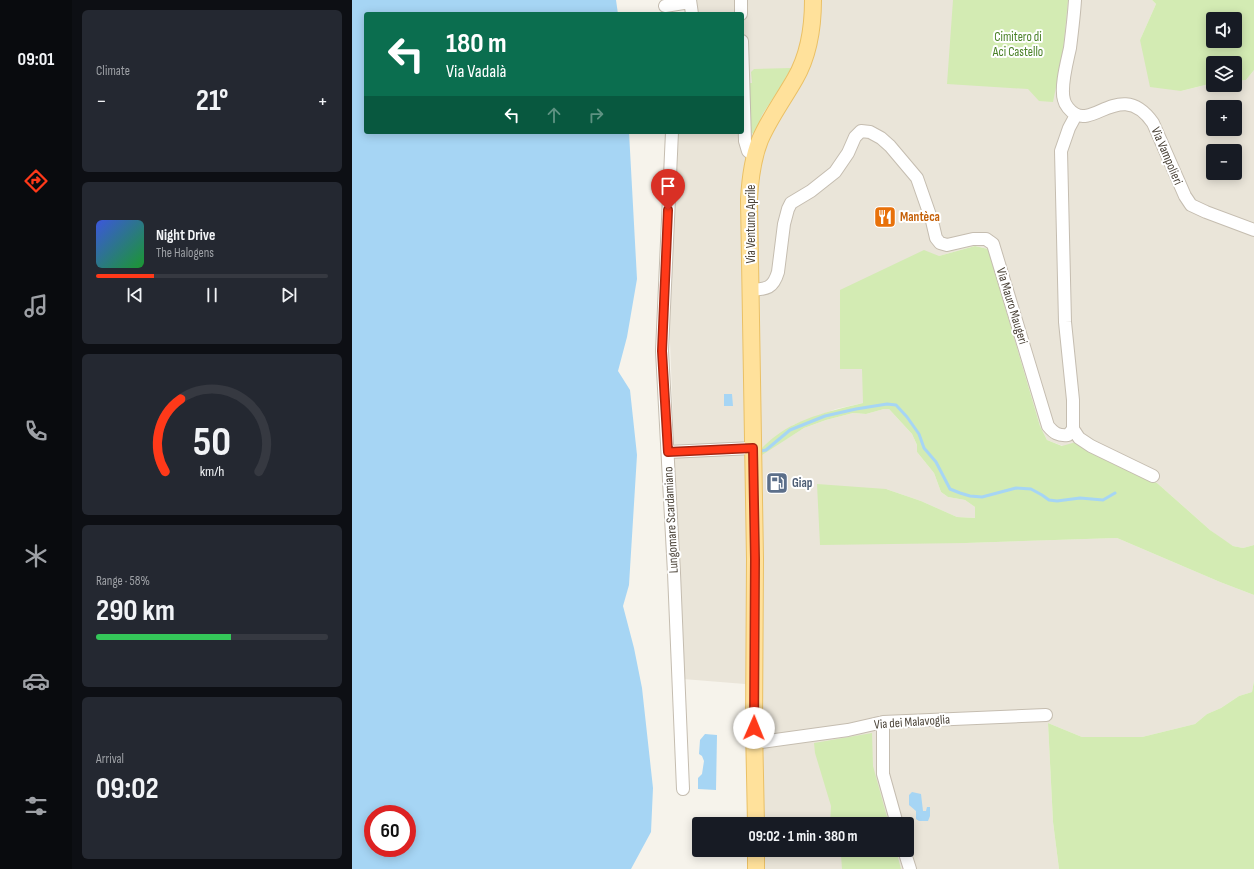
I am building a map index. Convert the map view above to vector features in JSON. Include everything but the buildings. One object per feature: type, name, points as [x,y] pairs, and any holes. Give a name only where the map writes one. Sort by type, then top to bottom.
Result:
[{"type":"main road","name":"Via Ventuno Aprile","points":[[756,817],[754,743],[755,559],[749,200],[750,181],[755,156],[768,122],[795,78],[809,44],[812,29],[812,0]]},
{"type":"main road","points":[[756,857],[756,869]]},
{"type":"street","points":[[741,0],[741,12]]},
{"type":"street","points":[[1075,0],[1073,30],[1063,88],[1064,101],[1069,109],[1076,115],[1069,128],[1061,151],[1065,322],[1073,400],[1073,429],[1079,438],[1091,446],[1153,476]]},
{"type":"street","points":[[665,7],[690,1],[692,12]]},
{"type":"street","name":"Via Vampolieri","points":[[1076,115],[1084,116],[1121,104],[1139,108],[1154,123],[1184,196],[1190,205],[1254,230]]},
{"type":"street","points":[[744,108],[745,141],[748,151],[755,156]]},
{"type":"street","name":"Via Mauro Maugeri","points":[[751,290],[767,288],[776,280],[784,224],[791,203],[811,191],[834,172],[848,153],[856,136],[861,131],[870,132],[881,138],[890,146],[917,178],[932,221],[936,238],[940,243],[948,245],[973,239],[986,239],[993,244],[1048,426],[1053,433],[1061,436],[1068,435],[1073,429]]},
{"type":"street","name":"Lungomare Scardamiano","points":[[672,134],[662,351],[683,789]]},
{"type":"street","points":[[668,452],[753,455]]},
{"type":"street","name":"Via dei Malavoglia","points":[[754,743],[848,730],[883,722],[1046,715]]},
{"type":"street","points":[[883,722],[884,774],[895,817]]},
{"type":"street","points":[[906,857],[910,869]]},
{"type":"shaded area","points":[[693,0],[1152,0],[1156,4],[1140,40],[1181,91],[1206,85],[1206,92],[1242,92],[1242,80],[1246,80],[1254,70],[1254,545],[1243,548],[1233,546],[1223,540],[1157,483],[1140,475],[1047,440],[1040,426],[988,249],[975,246],[939,256],[841,369],[863,369],[863,403],[836,409],[793,425],[762,454],[804,428],[826,420],[853,413],[866,414],[889,409],[912,434],[917,445],[917,452],[934,473],[941,492],[948,497],[965,500],[975,507],[975,518],[957,517],[921,501],[886,489],[966,543],[1117,538],[1254,595],[1254,681],[1252,692],[1239,696],[1221,708],[1207,714],[1195,724],[1142,737],[1082,737],[1048,723],[1053,822],[1059,869],[761,869],[762,857],[914,857],[914,817],[759,817],[745,684],[683,679],[669,316],[679,134],[744,134],[744,12],[695,12]]},
{"type":"green space","name":"Cimitero di Aci Castello","points":[[953,0],[1068,0],[1063,52],[1053,102],[1039,101],[1028,89],[947,84]]},
{"type":"green space","points":[[1152,0],[1254,0],[1254,70],[1246,80],[1242,80],[1242,56],[1206,56],[1206,85],[1181,91],[1150,87],[1140,40],[1156,4]]},
{"type":"green space","points":[[791,68],[762,115],[756,131],[754,134],[751,133],[749,83],[752,83],[751,72],[754,69]]},
{"type":"green space","points":[[975,246],[988,249],[1040,426],[1047,440],[1062,446],[1076,442],[1157,483],[1210,530],[1233,546],[1243,548],[1254,545],[1254,595],[1117,538],[966,543],[820,545],[817,484],[886,489],[921,501],[957,517],[975,518],[975,507],[965,500],[948,497],[941,492],[934,473],[917,452],[917,445],[912,434],[889,409],[866,414],[853,413],[826,420],[804,428],[762,455],[761,449],[786,429],[807,419],[863,403],[862,369],[840,369],[840,290],[924,250],[939,256]]},
{"type":"green space","points":[[1254,681],[1254,869],[1059,869],[1053,822],[1048,723],[1082,737],[1142,737],[1195,724],[1207,714],[1221,708],[1239,696],[1252,692]]},
{"type":"green space","points":[[872,733],[873,766],[887,817],[830,817],[831,806],[815,753],[814,743]]},
{"type":"green space","points":[[841,857],[898,857],[901,869],[842,869]]},
{"type":"water","points":[[352,0],[616,0],[618,12],[364,12],[364,134],[629,134],[637,279],[627,337],[618,371],[630,390],[637,455],[629,585],[623,606],[634,648],[642,688],[653,788],[651,832],[631,869],[352,869]]},
{"type":"water","points":[[724,394],[732,394],[733,406],[724,406]]},
{"type":"water","points":[[705,734],[717,735],[716,790],[698,789],[698,778],[702,774],[704,761],[702,756],[699,754],[700,740]]},
{"type":"water","points":[[912,792],[921,794],[923,811],[926,811],[927,807],[930,807],[930,816],[928,821],[919,821],[916,819],[916,811],[909,805],[909,795]]},
{"type":"waterway","points":[[761,451],[766,450],[790,430],[825,416],[887,404],[896,405],[919,434],[924,448],[936,462],[950,489],[970,496],[982,497],[1016,488],[1031,489],[1049,500],[1057,501],[1080,498],[1103,500],[1115,493]]},
{"type":"place","name":"Mantèca","points":[[885,217]]},
{"type":"place","name":"Giap","points":[[777,483]]},
{"type":"route","points":[[668,210],[662,351],[668,452],[753,448],[755,559],[754,728]]}]
